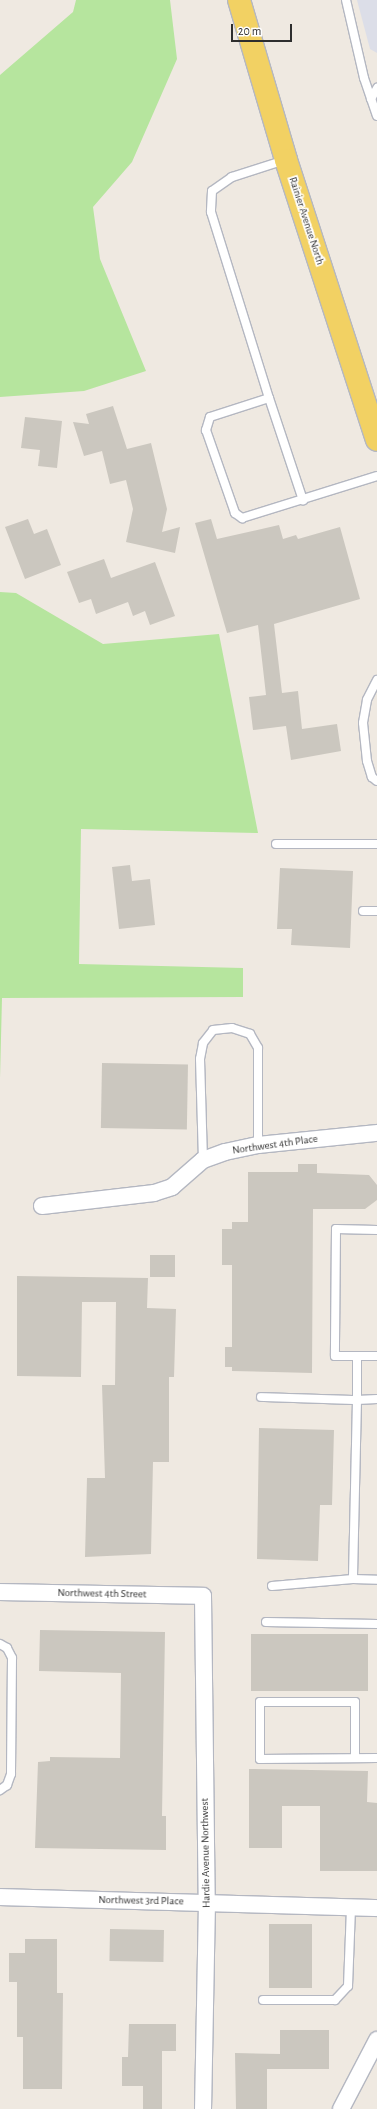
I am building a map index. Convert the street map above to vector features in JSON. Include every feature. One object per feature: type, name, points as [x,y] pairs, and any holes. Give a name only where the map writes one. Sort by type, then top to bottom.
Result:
[{"type":"main road","name":"Rainier Avenue North","points":[[239,0],[286,160],[377,440]]},
{"type":"street","name":"Northwest 4th Place","points":[[42,1206],[154,1193],[172,1187],[203,1160],[258,1145],[377,1133]]},
{"type":"street","name":"Northwest 4th Street","points":[[0,1592],[203,1596]]},
{"type":"street","name":"Hardie Avenue Northwest","points":[[203,1596],[207,1902],[203,2109]]},
{"type":"street","name":"Northwest 3rd Place","points":[[0,1897],[377,1908]]},
{"type":"street","points":[[341,2109],[377,2040]]},
{"type":"lane","points":[[346,0],[371,99],[377,116]]},
{"type":"lane","points":[[371,99],[377,88]]},
{"type":"lane","points":[[286,160],[232,176],[216,185],[210,199],[211,212],[303,500]]},
{"type":"lane","points":[[270,398],[210,417],[206,430],[238,516],[247,518],[377,476]]},
{"type":"lane","points":[[377,680],[367,700],[362,723],[367,761],[372,778],[377,781]]},
{"type":"lane","points":[[276,844],[377,844]]},
{"type":"lane","points":[[363,911],[377,911]]},
{"type":"lane","points":[[203,1160],[200,1059],[203,1042],[213,1030],[232,1028],[250,1034],[258,1048],[258,1145]]},
{"type":"lane","points":[[377,1230],[336,1229],[335,1356],[377,1356]]},
{"type":"lane","points":[[353,1579],[358,1356]]},
{"type":"lane","points":[[260,1397],[357,1400],[377,1399]]},
{"type":"lane","points":[[272,1586],[353,1579],[377,1580]]},
{"type":"lane","points":[[266,1622],[377,1624]]},
{"type":"lane","points":[[0,1644],[7,1648],[12,1658],[11,1774],[7,1785],[0,1790]]},
{"type":"lane","points":[[355,1758],[355,1702],[260,1702],[260,1759],[377,1758]]},
{"type":"lane","points":[[264,2000],[335,2000],[348,1986],[351,1908]]},
{"type":"shaded area","points":[[357,0],[377,0],[377,53],[370,49]]},
{"type":"green space","points":[[76,0],[170,0],[177,59],[132,162],[93,207],[100,259],[146,371],[84,391],[0,397],[0,75],[73,12]]},
{"type":"green space","points":[[0,592],[16,593],[103,644],[219,634],[258,833],[81,829],[79,964],[243,968],[243,997],[2,998],[0,1079]]},
{"type":"building","points":[[113,406],[127,449],[151,443],[167,509],[162,532],[180,527],[175,553],[126,542],[133,509],[126,480],[110,484],[102,451],[84,456],[73,422],[89,424],[86,414]]},
{"type":"building","points":[[25,417],[62,421],[57,468],[38,466],[40,450],[21,448]]},
{"type":"building","points":[[28,519],[34,534],[47,529],[61,565],[25,579],[5,527]]},
{"type":"building","points":[[211,519],[217,539],[279,525],[283,539],[296,535],[298,539],[340,527],[360,599],[274,624],[282,693],[298,691],[302,729],[337,724],[341,751],[291,760],[286,726],[253,730],[249,697],[266,695],[258,625],[227,633],[195,523]]},
{"type":"building","points":[[104,559],[111,578],[155,562],[175,616],[150,625],[145,611],[133,616],[128,602],[96,614],[91,599],[79,603],[67,572]]},
{"type":"building","points":[[130,865],[132,881],[150,879],[155,925],[119,929],[112,867]]},
{"type":"building","points":[[280,868],[353,871],[350,948],[291,945],[292,929],[277,929]]},
{"type":"building","points":[[102,1063],[188,1065],[187,1129],[101,1128]]},
{"type":"building","points":[[298,1164],[317,1164],[317,1173],[369,1175],[377,1185],[377,1200],[365,1209],[313,1209],[312,1373],[232,1371],[232,1367],[225,1367],[225,1347],[232,1347],[232,1265],[222,1265],[222,1229],[232,1229],[232,1222],[248,1222],[248,1172],[298,1172]]},
{"type":"building","points":[[150,1255],[175,1255],[175,1277],[150,1277]]},
{"type":"building","points":[[17,1276],[148,1278],[147,1308],[176,1309],[174,1377],[169,1377],[169,1462],[153,1462],[151,1554],[85,1557],[87,1478],[105,1478],[102,1385],[115,1385],[116,1302],[82,1302],[81,1377],[17,1376]]},
{"type":"building","points":[[259,1428],[334,1430],[332,1505],[320,1505],[318,1561],[257,1559]]},
{"type":"building","points":[[40,1630],[165,1632],[162,1816],[166,1816],[166,1850],[35,1848],[38,1762],[50,1761],[50,1757],[120,1758],[121,1673],[39,1671]]},
{"type":"building","points":[[251,1634],[368,1634],[368,1691],[251,1691]]},
{"type":"building","points":[[249,1769],[368,1771],[367,1802],[377,1803],[377,1871],[320,1871],[320,1806],[282,1806],[282,1848],[249,1848]]},
{"type":"building","points":[[269,1924],[312,1924],[312,1988],[269,1988]]},
{"type":"building","points":[[110,1929],[164,1930],[163,1962],[109,1961]]},
{"type":"building","points":[[25,1939],[57,1939],[57,1993],[63,1993],[62,2089],[23,2089],[23,2037],[17,2037],[17,1982],[9,1982],[9,1953],[25,1953]]},
{"type":"building","points":[[129,2024],[176,2024],[176,2051],[162,2051],[162,2109],[143,2109],[143,2086],[122,2086],[122,2057],[128,2057]]},
{"type":"building","points":[[280,2030],[329,2030],[329,2069],[267,2069],[267,2109],[236,2109],[235,2053],[280,2054]]}]
